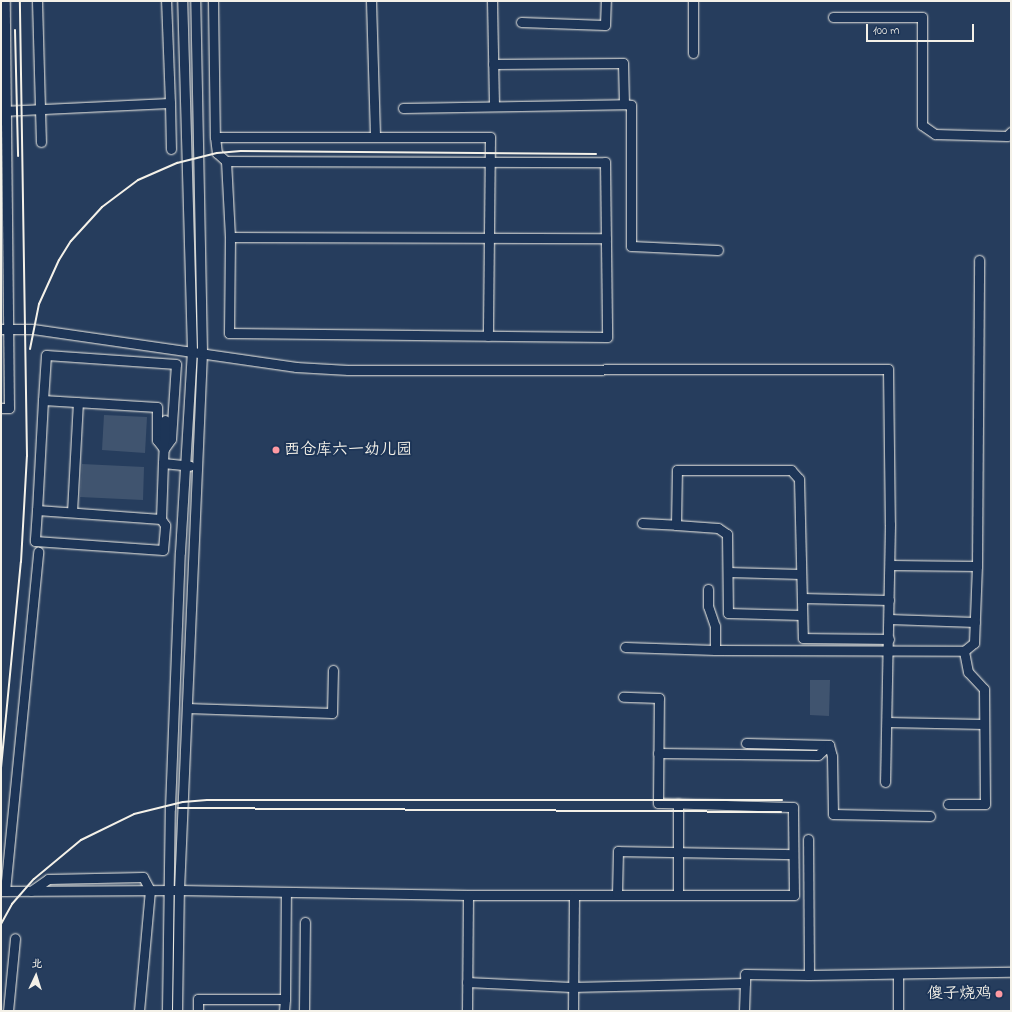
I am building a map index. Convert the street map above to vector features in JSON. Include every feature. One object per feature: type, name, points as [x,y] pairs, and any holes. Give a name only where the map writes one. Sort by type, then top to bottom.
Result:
[{"type":"street","points":[[1,408],[9,408],[5,328],[5,1]]},
{"type":"street","points":[[37,1],[41,142]]},
{"type":"street","points":[[166,1],[171,149]]},
{"type":"street","points":[[167,1011],[170,808],[185,466],[192,351],[182,1]]},
{"type":"street","points":[[177,1011],[179,890],[202,352],[195,1]]},
{"type":"street","points":[[213,1],[215,137],[217,153],[226,161],[605,162],[607,337],[229,333],[230,238],[226,161]]},
{"type":"street","points":[[371,1],[375,137]]},
{"type":"street","points":[[492,1],[494,106]]},
{"type":"street","points":[[521,22],[605,25],[606,1]]},
{"type":"street","points":[[693,1],[693,53]]},
{"type":"street","points":[[833,17],[922,17],[922,125],[935,134],[1007,136],[1011,132]]},
{"type":"street","points":[[494,64],[623,63],[624,104]]},
{"type":"street","points":[[4,111],[40,108],[170,103]]},
{"type":"street","points":[[403,108],[631,105],[631,246],[718,250]]},
{"type":"street","points":[[215,137],[490,137],[488,336]]},
{"type":"street","points":[[230,238],[606,238]]},
{"type":"street","points":[[625,647],[715,650],[889,652],[964,651],[974,643],[977,566],[979,260]]},
{"type":"street","points":[[5,328],[202,352],[296,367],[348,370],[888,368],[890,565],[885,782]]},
{"type":"street","points":[[164,449],[171,439],[176,364],[46,355],[35,541],[163,550],[165,525],[161,518],[165,420]]},
{"type":"street","points":[[43,400],[157,407],[157,440],[164,449]]},
{"type":"street","points":[[72,512],[78,402]]},
{"type":"street","points":[[163,464],[197,467]]},
{"type":"street","points":[[676,525],[676,470],[791,470],[799,479],[803,638],[889,639]]},
{"type":"street","points":[[37,510],[161,518]]},
{"type":"street","points":[[642,523],[723,530],[727,534],[728,613],[802,615]]},
{"type":"street","points":[[38,552],[3,891],[179,890],[468,895],[794,895],[793,806],[658,803],[659,698],[623,697]]},
{"type":"street","points":[[890,565],[977,566]]},
{"type":"street","points":[[728,572],[801,574]]},
{"type":"street","points":[[708,590],[708,606],[715,626],[715,650]]},
{"type":"street","points":[[802,598],[889,600]]},
{"type":"street","points":[[889,619],[975,622]]},
{"type":"street","points":[[948,804],[985,804],[984,689],[968,672],[964,651]]},
{"type":"street","points":[[187,708],[332,712],[333,670]]},
{"type":"street","points":[[887,722],[984,724]]},
{"type":"street","points":[[746,743],[829,744]]},
{"type":"street","points":[[658,753],[818,755],[829,744]]},
{"type":"street","points":[[829,744],[832,756],[832,814],[930,816]]},
{"type":"street","points":[[678,803],[678,894]]},
{"type":"street","points":[[808,839],[809,975]]},
{"type":"street","points":[[617,894],[618,851],[793,854]]},
{"type":"street","points":[[31,891],[48,879],[143,876],[150,890],[139,1011]]},
{"type":"street","points":[[284,1011],[286,892]]},
{"type":"street","points":[[467,1011],[468,895]]},
{"type":"street","points":[[574,895],[574,1011]]},
{"type":"street","points":[[304,1011],[305,922]]},
{"type":"street","points":[[8,1011],[15,938]]},
{"type":"street","points":[[744,1011],[745,974],[898,975],[1011,972]]},
{"type":"street","points":[[898,975],[898,1011]]},
{"type":"street","points":[[467,982],[574,987],[745,983]]},
{"type":"street","points":[[198,1011],[198,999],[285,999]]},
{"type":"shaded area","points":[[104,415],[147,417],[145,453],[102,450]]},
{"type":"shaded area","points":[[82,464],[144,467],[143,500],[80,497]]},
{"type":"shaded area","points":[[810,680],[830,680],[829,716],[810,715]]},
{"type":"railway","points":[[1,768],[21,562],[27,456],[20,1]]},
{"type":"railway","points":[[15,30],[18,156]]},
{"type":"railway","points":[[30,349],[39,304],[59,260],[71,241],[102,207],[138,180],[177,163],[217,153],[241,151],[596,154]]},
{"type":"railway","points":[[1,924],[12,904],[34,879],[81,840],[134,814],[183,802],[207,800],[782,800]]},
{"type":"railway","points":[[178,808],[781,812]]},
{"type":"place","name":"西仓库六一幼儿园","points":[[276,450]]},
{"type":"place","name":"傻子烧鸡","points":[[999,994]]}]
